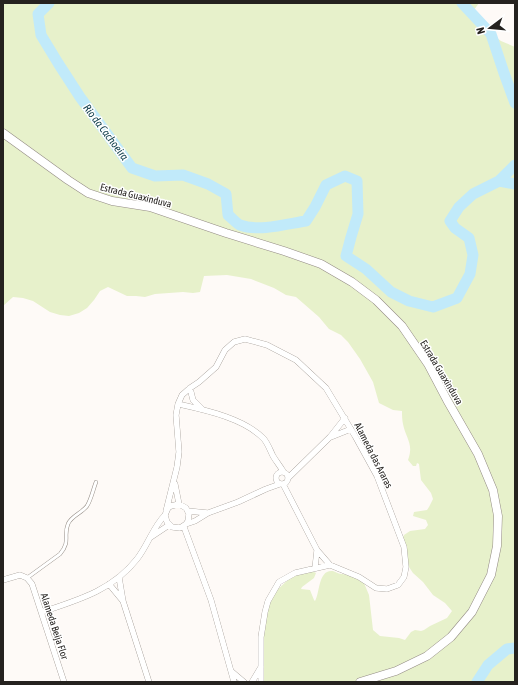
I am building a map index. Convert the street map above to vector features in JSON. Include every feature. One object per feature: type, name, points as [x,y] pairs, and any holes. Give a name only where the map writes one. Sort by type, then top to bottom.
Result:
[{"type":"street","name":"Estrada Guaxinduva","points":[[3,133],[68,180],[88,192],[112,201],[150,207],[321,264],[352,282],[376,300],[402,326],[428,364],[478,454],[493,490],[498,516],[496,553],[491,576],[472,612],[451,637],[427,656],[396,672],[360,682]]},
{"type":"street","name":"Alameda das Araras","points":[[178,404],[182,395],[216,367],[225,350],[229,346],[234,342],[244,339],[267,345],[296,360],[326,388],[345,418],[376,476],[404,547],[406,567],[404,578],[398,585],[387,589],[376,588],[359,578],[330,565]]},
{"type":"street","points":[[190,388],[193,400],[202,409]]},
{"type":"street","points":[[261,682],[261,637],[265,612],[268,601],[279,582],[295,573],[330,565],[317,550],[290,497],[283,478],[274,457],[265,440],[253,430],[238,421],[202,409],[178,404],[176,415],[179,452],[174,482],[165,519],[169,525],[176,528],[266,489],[283,478],[300,466],[330,437],[345,418]]},
{"type":"street","points":[[330,437],[351,429]]},
{"type":"street","points":[[174,482],[179,504]]},
{"type":"street","points":[[42,612],[95,592],[119,577],[137,559],[156,526],[172,506],[179,504],[183,505],[188,511],[189,518],[185,525],[211,600],[234,682]]},
{"type":"street","points":[[188,511],[208,514]]},
{"type":"street","points":[[151,537],[169,525]]},
{"type":"street","points":[[315,568],[317,550]]},
{"type":"street","points":[[3,580],[20,575],[27,578]]},
{"type":"street","points":[[119,577],[123,601],[149,682]]},
{"type":"street","name":"Alameda Beija Flor","points":[[27,578],[32,584],[42,612],[64,682]]},
{"type":"street","points":[[109,584],[123,601]]},
{"type":"street","points":[[230,671],[244,682],[253,682],[261,666]]},
{"type":"lane","points":[[27,578],[60,554],[64,549],[67,542],[68,524],[70,520],[83,510],[89,503],[96,482]]},
{"type":"green space","points":[[3,3],[479,3],[474,10],[481,25],[493,33],[501,41],[515,47],[515,682],[260,682],[260,626],[262,616],[276,591],[291,577],[312,571],[316,573],[314,578],[301,589],[310,590],[315,601],[320,582],[328,571],[352,574],[364,583],[369,595],[373,630],[380,636],[405,640],[411,632],[415,630],[424,630],[447,618],[452,611],[445,603],[433,595],[407,564],[402,540],[404,535],[410,531],[425,529],[428,525],[426,520],[413,516],[414,512],[427,510],[433,499],[431,493],[421,480],[419,464],[417,463],[416,466],[413,466],[408,460],[410,446],[404,429],[402,411],[393,410],[379,403],[373,382],[360,359],[341,335],[329,329],[319,317],[296,297],[286,295],[274,288],[251,279],[227,275],[204,276],[200,292],[155,294],[145,297],[127,296],[108,287],[100,291],[87,308],[79,313],[69,316],[50,312],[33,301],[23,298],[13,297],[3,306]]},
{"type":"waterway","name":"Rio da Cachoeira","points":[[49,3],[38,14],[41,35],[80,97],[132,168],[155,176],[183,175],[208,184],[226,194],[228,215],[240,225],[256,228],[273,227],[306,221],[326,185],[345,176],[357,181],[358,214],[346,256],[366,269],[391,292],[409,301],[433,307],[457,298],[470,274],[473,255],[469,238],[455,228],[450,221],[459,207],[473,194],[499,181],[515,165]]},
{"type":"waterway","points":[[462,3],[491,34],[515,103]]},
{"type":"waterway","points":[[499,181],[515,184]]},
{"type":"waterway","points":[[477,682],[488,665],[507,649],[515,648]]}]
